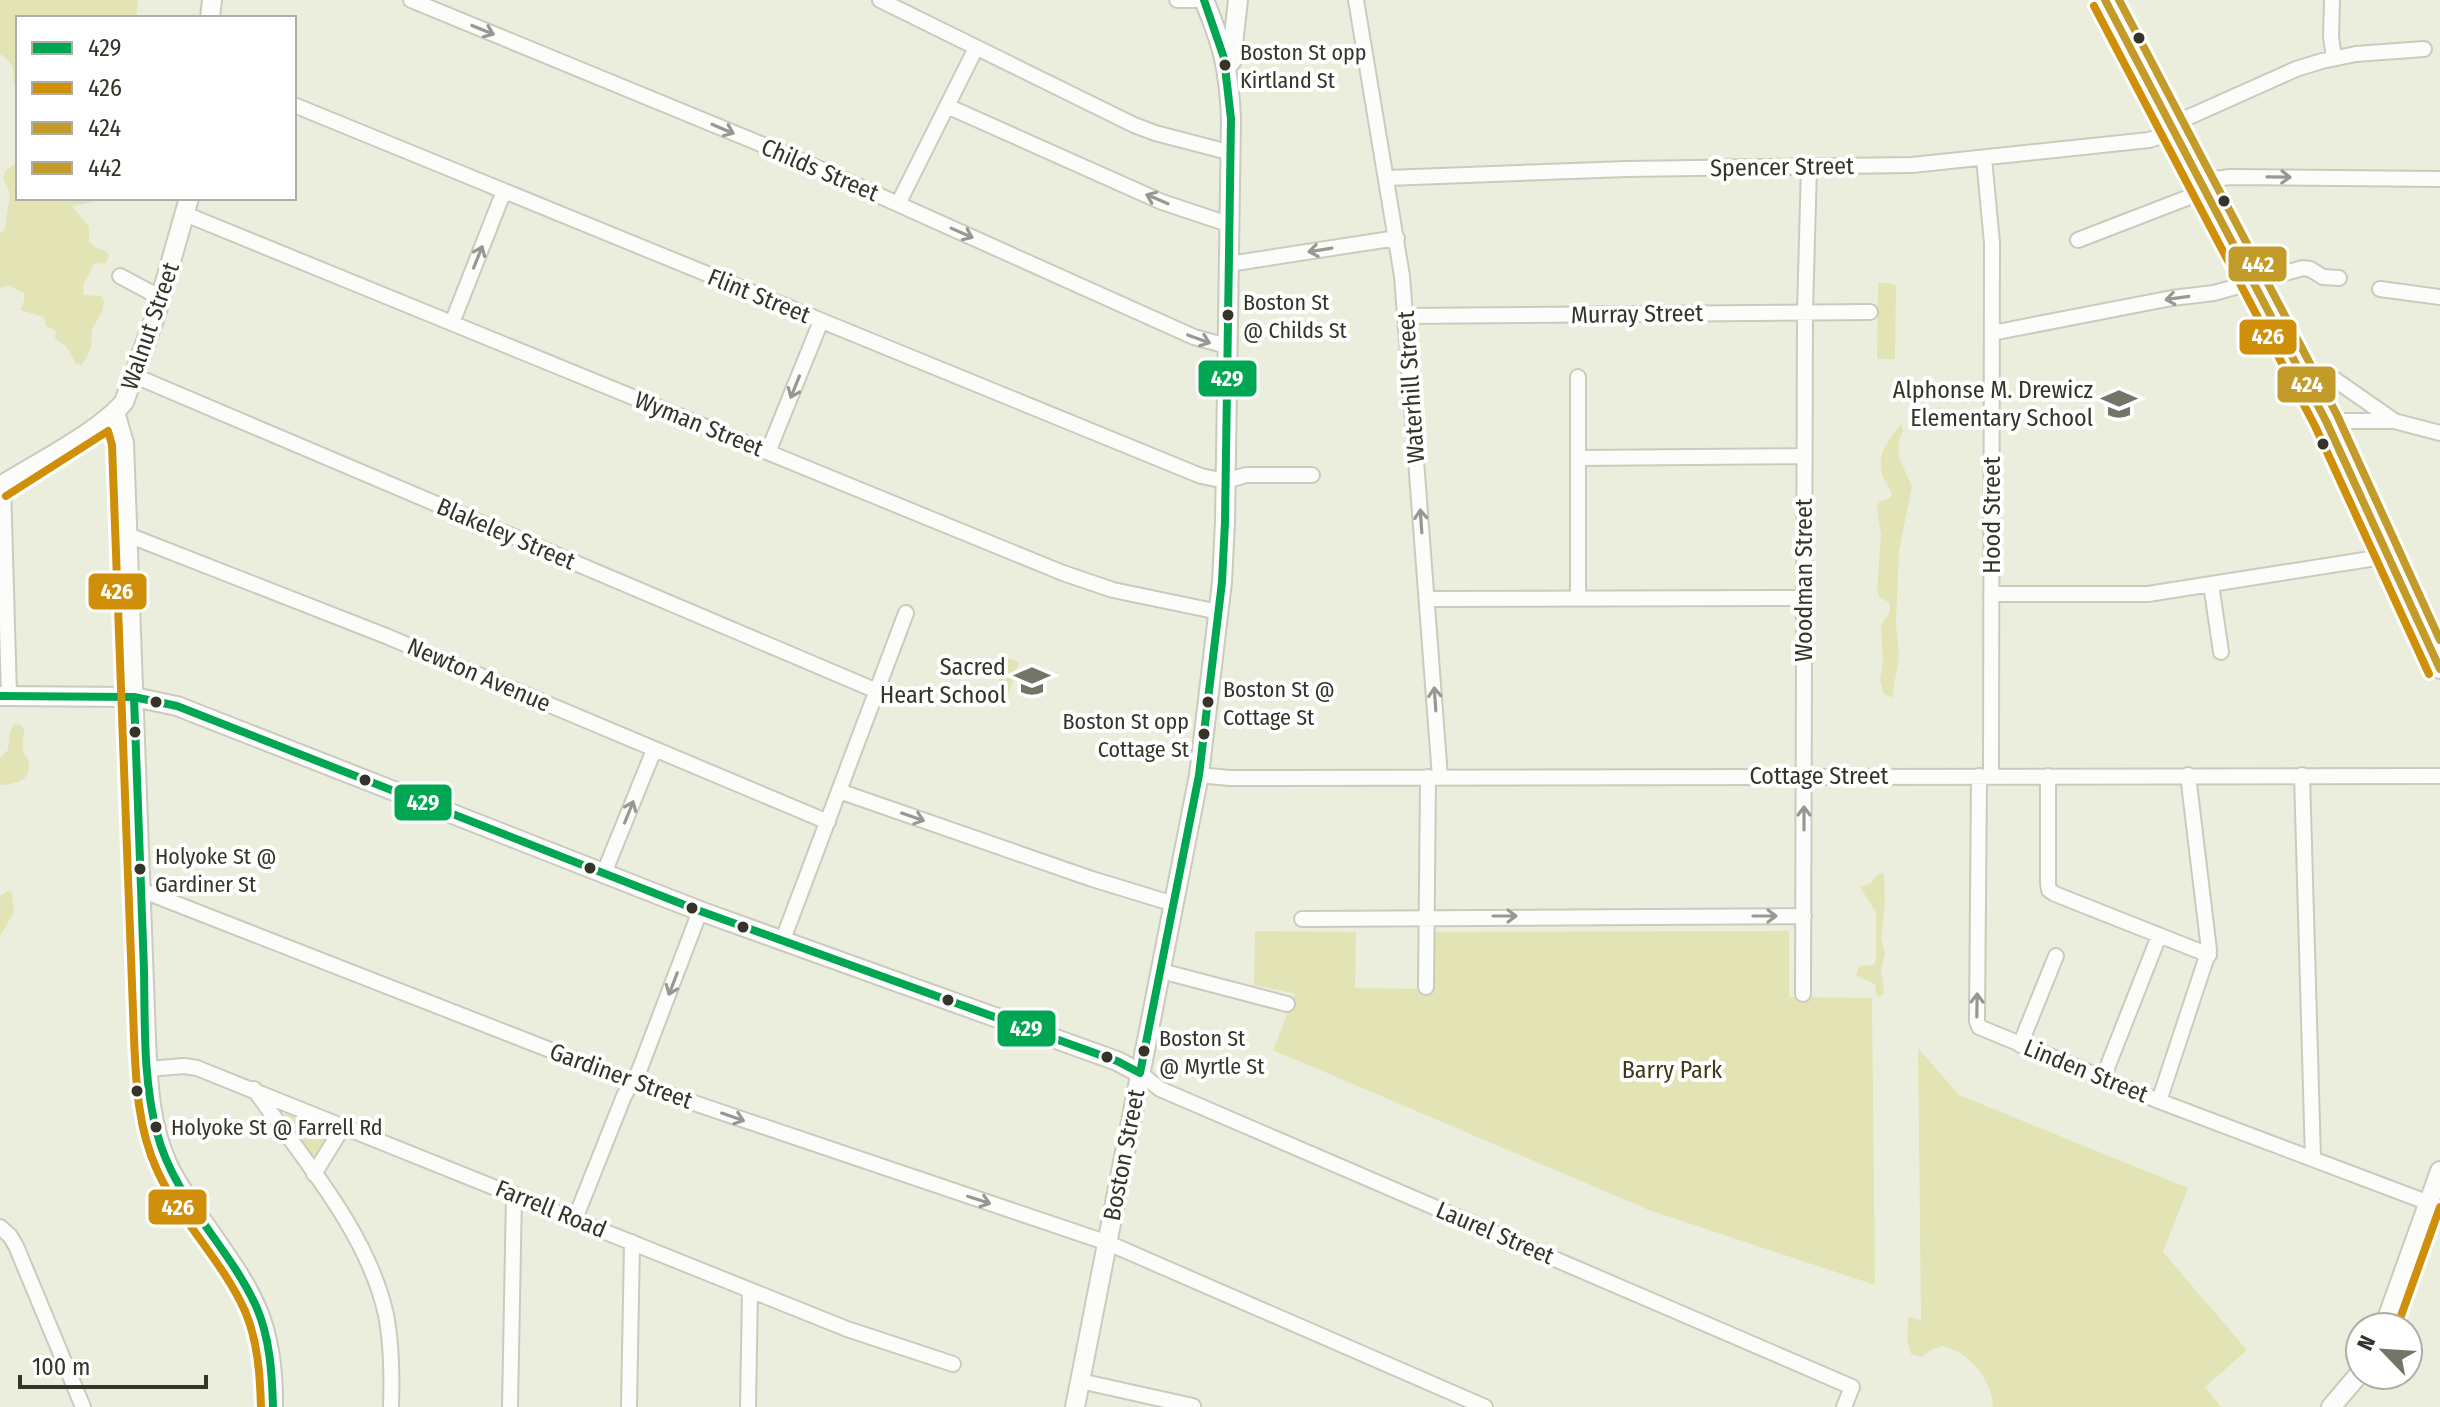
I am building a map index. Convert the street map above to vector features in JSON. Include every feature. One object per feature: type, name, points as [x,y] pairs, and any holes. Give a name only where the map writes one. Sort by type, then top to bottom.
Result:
[{"type":"main road","name":"Boston Street","points":[[1075,1407],[1199,775],[1224,562],[1232,153],[1230,85],[1221,42],[1204,0]]},
{"type":"main road","points":[[1230,85],[1238,0]]},
{"type":"main road","points":[[2105,0],[2307,383],[2440,669]]},
{"type":"main road","name":"Walnut Street","points":[[1,485],[115,412],[126,398],[161,298],[187,206]]},
{"type":"main road","points":[[115,412],[124,443],[148,1069],[155,1130],[171,1172],[245,1283],[260,1312],[271,1353],[273,1407]]},
{"type":"main road","points":[[5,696],[158,700],[700,911],[1109,1058],[1140,1073]]},
{"type":"main road","points":[[2390,1311],[2440,1171]]},
{"type":"main road","points":[[2331,1407],[2345,1391]]},
{"type":"street","name":"Childs Street","points":[[411,0],[787,155],[1178,330],[1207,342],[1227,346]]},
{"type":"street","points":[[880,0],[1138,127],[1232,153]]},
{"type":"street","points":[[1177,0],[1196,0]]},
{"type":"street","name":"Waterhill Street","points":[[1356,0],[1397,238],[1427,599],[1434,777],[1426,987]]},
{"type":"street","points":[[2332,0],[2334,57]]},
{"type":"street","points":[[898,204],[976,48]]},
{"type":"street","name":"Spencer Street","points":[[1387,178],[1912,165],[2149,140],[2296,69],[2334,57],[2424,49]]},
{"type":"street","name":"Flint Street","points":[[296,106],[1201,476],[1226,481]]},
{"type":"street","points":[[947,106],[1162,202],[1231,225]]},
{"type":"street","name":"Hood Street","points":[[1984,158],[1992,234],[1991,594],[1985,776]]},
{"type":"street","name":"Woodman Street","points":[[1803,994],[1805,312],[1809,166]]},
{"type":"street","points":[[2078,240],[2204,188],[2215,179],[2440,179]]},
{"type":"street","points":[[452,323],[504,191]]},
{"type":"street","name":"Wyman Street","points":[[187,206],[452,323],[1075,578],[1140,597],[1219,612]]},
{"type":"street","points":[[1229,264],[1397,238]]},
{"type":"street","points":[[1992,333],[2172,298],[2214,293],[2304,268],[2320,277],[2339,278]]},
{"type":"street","points":[[120,276],[161,298]]},
{"type":"street","points":[[2380,289],[2440,297]]},
{"type":"street","name":"Murray Street","points":[[1405,316],[1870,312]]},
{"type":"street","points":[[768,452],[821,321]]},
{"type":"street","name":"Blakeley Street","points":[[135,376],[877,691]]},
{"type":"street","points":[[1578,377],[1578,598]]},
{"type":"street","points":[[2307,383],[2334,379],[2394,421]]},
{"type":"street","points":[[2326,421],[2394,421],[2440,433]]},
{"type":"street","points":[[1578,458],[1805,456]]},
{"type":"street","points":[[1226,481],[1246,475],[1312,475]]},
{"type":"street","points":[[1,485],[5,696]]},
{"type":"street","name":"Newton Avenue","points":[[128,535],[386,636],[828,822]]},
{"type":"street","points":[[1991,594],[2127,595],[2389,556]]},
{"type":"street","points":[[2211,584],[2221,652]]},
{"type":"street","points":[[1427,599],[1804,598]]},
{"type":"street","points":[[782,942],[906,613]]},
{"type":"street","points":[[604,873],[654,750]]},
{"type":"street","name":"Cottage Street","points":[[1199,775],[1230,778],[2440,776]]},
{"type":"street","points":[[2159,1101],[2209,955],[2188,775]]},
{"type":"street","points":[[2302,775],[2313,1159]]},
{"type":"street","name":"Linden Street","points":[[1985,776],[1977,1023],[1983,1030],[2159,1101],[2429,1203]]},
{"type":"street","points":[[2048,776],[2049,890],[2209,955]]},
{"type":"street","points":[[839,791],[1092,879],[1174,904]]},
{"type":"street","name":"Gardiner Street","points":[[141,890],[632,1082],[1108,1243],[1485,1407]]},
{"type":"street","points":[[575,1219],[624,1096],[639,1071],[700,911]]},
{"type":"street","points":[[1302,919],[1804,916]]},
{"type":"street","points":[[2103,1078],[2159,936]]},
{"type":"street","points":[[2020,1045],[2056,956]]},
{"type":"street","points":[[1161,971],[1287,1004]]},
{"type":"street","name":"Farrell Road","points":[[148,1069],[189,1066],[254,1089],[862,1335],[953,1364]]},
{"type":"street","name":"Laurel Street","points":[[1140,1073],[1170,1093],[1852,1387],[1844,1407]]},
{"type":"street","points":[[254,1089],[358,1240],[386,1316],[391,1348],[391,1407]]},
{"type":"street","points":[[314,1174],[344,1125]]},
{"type":"street","points":[[510,1407],[514,1194]]},
{"type":"street","points":[[0,1227],[16,1246],[83,1407]]},
{"type":"street","points":[[629,1407],[632,1242]]},
{"type":"street","points":[[748,1407],[750,1290]]},
{"type":"street","points":[[1080,1381],[1193,1406]]},
{"type":"green space","points":[[0,0],[138,0],[136,16],[16,16],[16,88],[11,64],[0,54]]},
{"type":"green space","points":[[16,163],[16,200],[94,200],[72,206],[89,227],[89,241],[109,255],[106,263],[94,264],[83,285],[84,295],[101,296],[104,301],[103,310],[92,329],[91,348],[82,365],[76,364],[66,346],[55,339],[56,331],[46,326],[44,317],[20,310],[24,293],[8,285],[0,288],[0,233],[5,228],[10,193],[3,178],[6,170]]},
{"type":"green space","points":[[1878,282],[1896,285],[1895,359],[1877,359]]},
{"type":"green space","points":[[1901,424],[1903,430],[1898,455],[1912,487],[1899,551],[1896,624],[1899,655],[1892,698],[1883,693],[1880,680],[1883,659],[1881,627],[1890,610],[1889,602],[1880,598],[1877,591],[1881,535],[1877,509],[1879,502],[1890,498],[1892,493],[1882,474],[1881,457]]},
{"type":"green space","points":[[1008,658],[1019,662],[1004,707],[990,702]]},
{"type":"green space","points":[[14,724],[24,729],[23,750],[29,769],[20,781],[0,785],[0,758],[8,750]]},
{"type":"green space","points":[[1884,873],[1885,905],[1881,939],[1885,954],[1881,969],[1884,993],[1879,997],[1875,984],[1856,976],[1859,966],[1874,965],[1876,958],[1876,912],[1860,887],[1870,884],[1877,875]]},
{"type":"green space","points":[[7,891],[12,892],[14,912],[0,936],[0,896]]},
{"type":"green space","name":"Barry Park","points":[[1255,931],[1356,932],[1355,988],[1429,989],[1430,932],[1789,931],[1789,997],[1872,998],[1875,1285],[1649,1210],[1273,1050],[1295,994],[1254,985]]},
{"type":"green space","points":[[1918,1048],[1959,1095],[2188,1188],[2163,1252],[2247,1350],[2205,1387],[2221,1407],[1993,1407],[1984,1377],[1970,1361],[1953,1349],[1943,1346],[1932,1349],[1922,1357],[1911,1354],[1907,1339],[1908,1318],[1923,1321]]},
{"type":"green space","points":[[286,1112],[323,1129],[325,1140],[315,1156],[309,1154],[284,1119]]},
{"type":"transit line","name":"429","points":[[0,696],[134,697],[177,706],[700,911],[1117,1061],[1140,1073],[1199,775],[1222,582],[1231,119],[1224,58],[1204,0]]},
{"type":"transit line","name":"424","points":[[2105,0],[2326,421],[2440,669]]},
{"type":"transit line","name":"442","points":[[2119,0],[2337,415],[2440,640]]},
{"type":"transit line","name":"426","points":[[2094,6],[2315,426],[2429,674]]},
{"type":"transit line","name":"426","points":[[6,496],[108,431],[112,445],[139,1106],[146,1139],[166,1189],[225,1275],[245,1311],[256,1346],[261,1407]]},
{"type":"transit line","name":"429","points":[[134,697],[146,1052],[152,1113],[165,1157],[176,1179],[244,1284],[261,1318],[271,1368],[273,1407]]},
{"type":"transit line","name":"426","points":[[2403,1311],[2440,1207]]},
{"type":"place","name":"Boston St opp Kirtland St","points":[[1225,65]]},
{"type":"place","name":"Boston St @ Childs St","points":[[1228,315]]},
{"type":"place","name":"Alphonse M. Drewicz Elementary School","points":[[2119,404]]},
{"type":"place","name":"Sacred Heart School","points":[[1032,681]]},
{"type":"place","name":"Boston St @ Cottage St","points":[[1208,702]]},
{"type":"place","name":"Boston St opp Cottage St","points":[[1204,734]]},
{"type":"place","name":"Holyoke St @ Gardiner St","points":[[140,869]]},
{"type":"place","name":"Boston St @ Myrtle St","points":[[1144,1051]]},
{"type":"place","name":"Holyoke St @ Farrell Rd","points":[[156,1127]]}]
